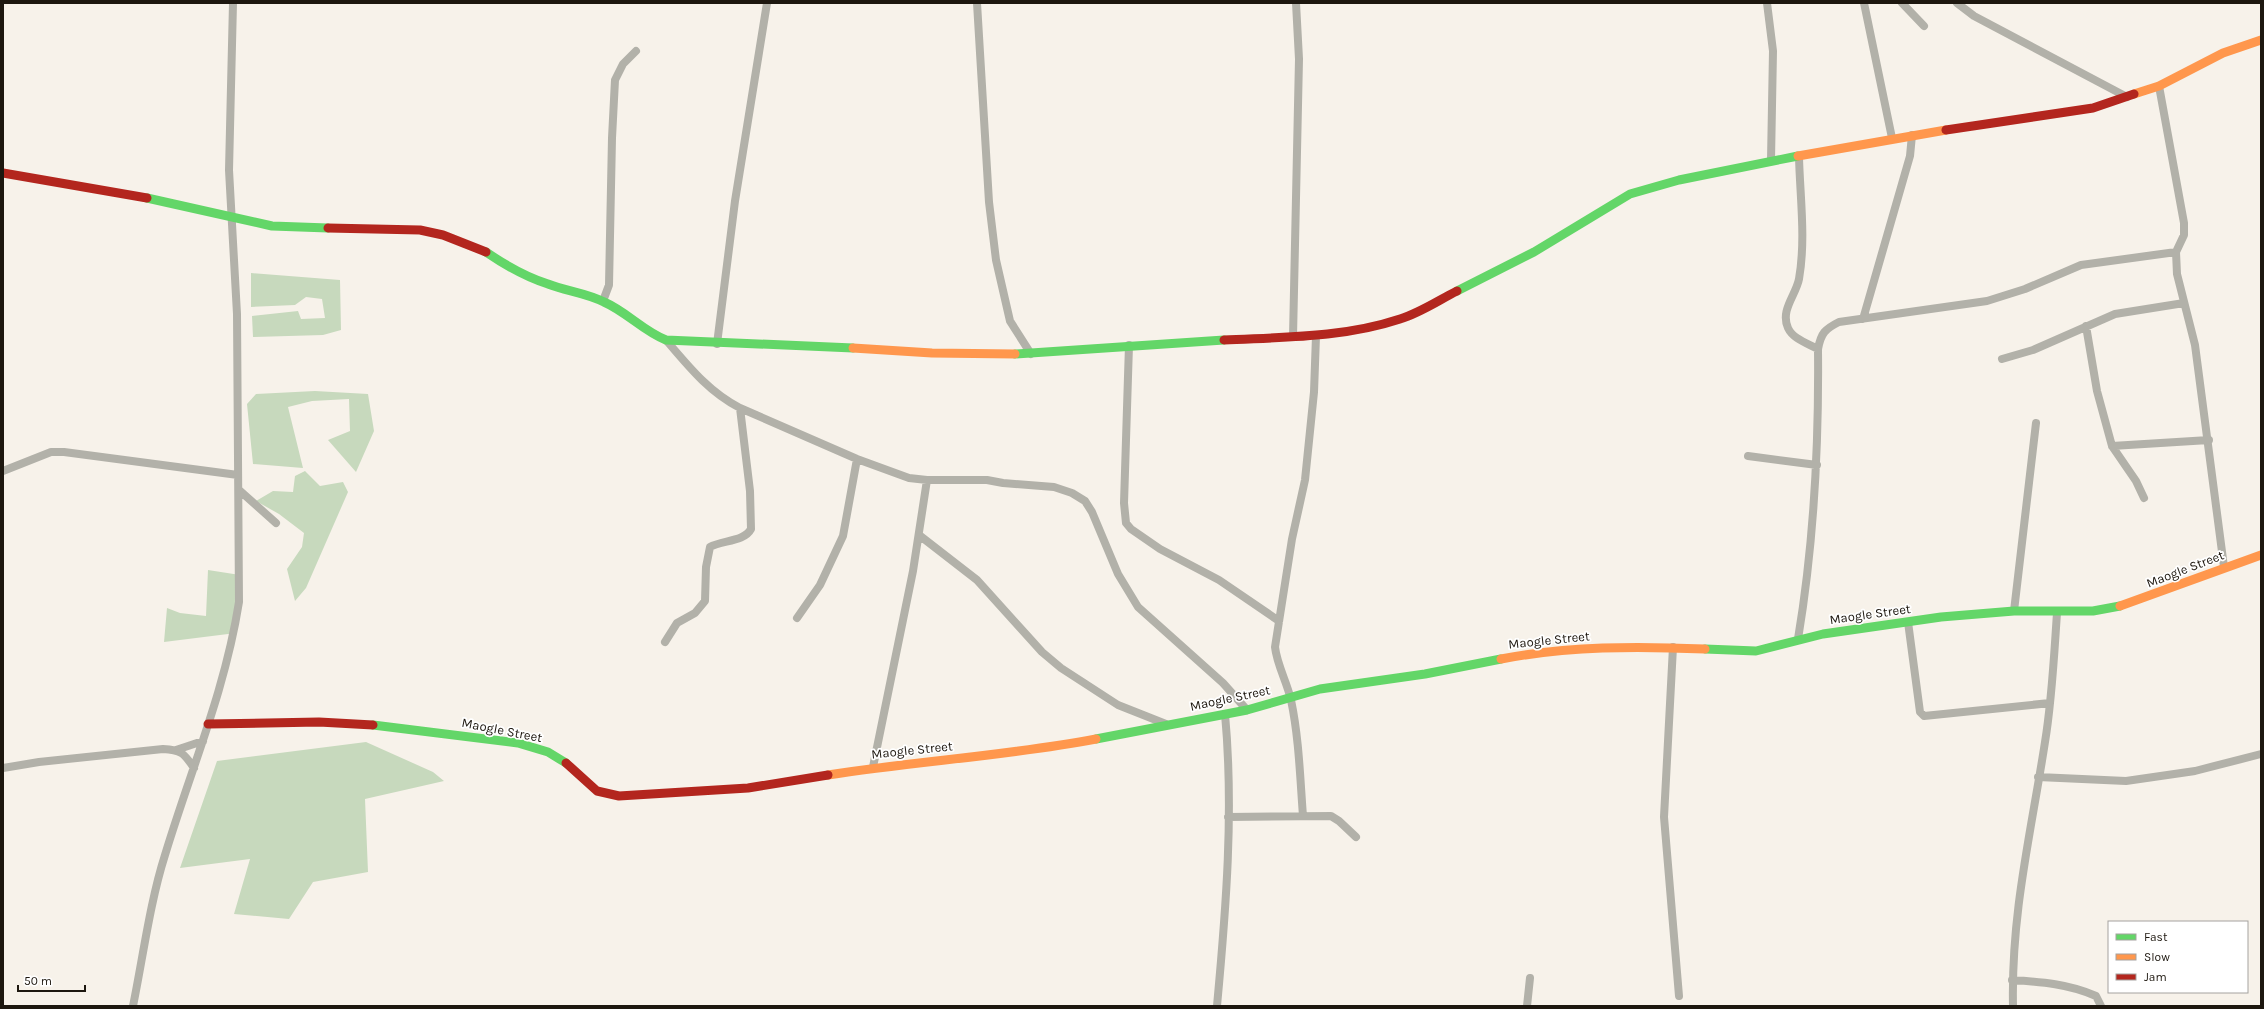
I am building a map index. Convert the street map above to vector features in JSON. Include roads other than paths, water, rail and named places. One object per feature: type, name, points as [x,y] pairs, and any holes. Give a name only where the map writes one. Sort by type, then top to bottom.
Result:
[{"type":"street","points":[[132,1006],[164,858],[223,683],[233,643],[239,602],[237,314],[229,170],[233,3]]},
{"type":"street","points":[[717,344],[735,202],[767,3]]},
{"type":"street","points":[[977,3],[989,202],[996,260],[1010,321],[1031,354]]},
{"type":"street","points":[[1293,337],[1299,59],[1296,3]]},
{"type":"street","points":[[1767,3],[1774,58],[1771,160]]},
{"type":"street","points":[[1864,3],[1892,138]]},
{"type":"street","points":[[1902,3],[1924,26]]},
{"type":"street","points":[[1957,3],[1974,16],[2127,97]]},
{"type":"street","points":[[3,173],[125,193],[253,223],[288,227],[420,230],[443,235],[485,252],[504,264],[547,284],[603,301],[628,315],[651,334],[666,340],[717,344],[981,354],[1031,354],[1129,345],[1316,336],[1368,328],[1401,319],[1534,252],[1630,194],[1679,180],[1771,160],[1852,148],[1892,138],[2093,108],[2159,86],[2222,53],[2261,40]]},
{"type":"street","points":[[603,301],[609,285],[615,80],[623,64],[636,51]]},
{"type":"street","points":[[2159,86],[2184,223],[2182,239],[2176,252],[2177,274],[2195,345],[2209,440],[2224,567]]},
{"type":"street","points":[[1862,319],[1910,156],[1912,135]]},
{"type":"street","points":[[1798,157],[1801,263],[1798,282],[1790,298],[1787,309],[1788,327],[1794,336],[1818,348]]},
{"type":"street","points":[[1798,639],[1804,601],[1817,465],[1818,348],[1820,336],[1825,329],[1839,322],[1987,301],[2025,289],[2081,265],[2176,252]]},
{"type":"street","points":[[2002,359],[2033,350],[2115,314],[2184,303]]},
{"type":"street","points":[[2086,326],[2097,391],[2112,446],[2136,481],[2144,498]]},
{"type":"street","points":[[1303,816],[1298,741],[1290,699],[1276,656],[1275,647],[1292,539],[1306,474],[1314,392],[1316,336]]},
{"type":"street","points":[[666,340],[706,385],[722,398],[740,408],[857,459],[894,473],[927,480],[987,480],[1003,483],[1054,487],[1072,493],[1085,501],[1092,512],[1118,574],[1138,607],[1223,683],[1247,710]]},
{"type":"street","points":[[1129,345],[1128,446],[1124,503],[1126,523],[1131,529],[1160,549],[1219,580],[1279,621]]},
{"type":"street","points":[[665,642],[677,623],[695,614],[705,601],[706,567],[710,546],[748,534],[751,529],[750,491],[740,408]]},
{"type":"street","points":[[2014,611],[2036,423]]},
{"type":"street","points":[[2112,446],[2209,440]]},
{"type":"street","points":[[3,471],[51,452],[64,452],[238,475]]},
{"type":"street","points":[[1748,456],[1817,465]]},
{"type":"street","points":[[797,618],[820,585],[843,536],[857,459]]},
{"type":"street","points":[[874,767],[919,535],[927,480]]},
{"type":"street","points":[[239,490],[276,523]]},
{"type":"street","points":[[919,535],[977,580],[1042,652],[1061,668],[1118,705],[1166,724]]},
{"type":"street","name":"Maogle Street","points":[[208,724],[319,722],[379,725],[518,743],[548,752],[563,760],[585,782],[597,791],[619,796],[748,788],[874,767],[1051,748],[1166,724],[1247,710],[1290,699],[1320,689],[1425,674],[1533,653],[1567,649],[1673,647],[1756,651],[1798,639],[1908,622],[2014,611],[2057,613],[2093,611],[2118,607],[2224,567],[2261,555]]},
{"type":"street","points":[[2013,1006],[2012,980],[2018,900],[2038,777],[2046,741],[2057,613]]},
{"type":"street","points":[[1908,622],[1920,712],[1924,716],[2050,703]]},
{"type":"street","points":[[1673,647],[1664,817],[1679,996]]},
{"type":"street","points":[[1217,1006],[1227,872],[1229,781],[1225,714]]},
{"type":"street","points":[[3,768],[39,762],[149,750],[176,750],[203,741]]},
{"type":"street","points":[[176,750],[183,754],[194,768]]},
{"type":"street","points":[[2038,777],[2126,781],[2196,771],[2261,754]]},
{"type":"street","points":[[1228,816],[1332,816],[1356,837]]},
{"type":"street","points":[[1527,1006],[1530,978]]},
{"type":"street","points":[[2012,980],[2063,984],[2096,996],[2101,1006]]}]
